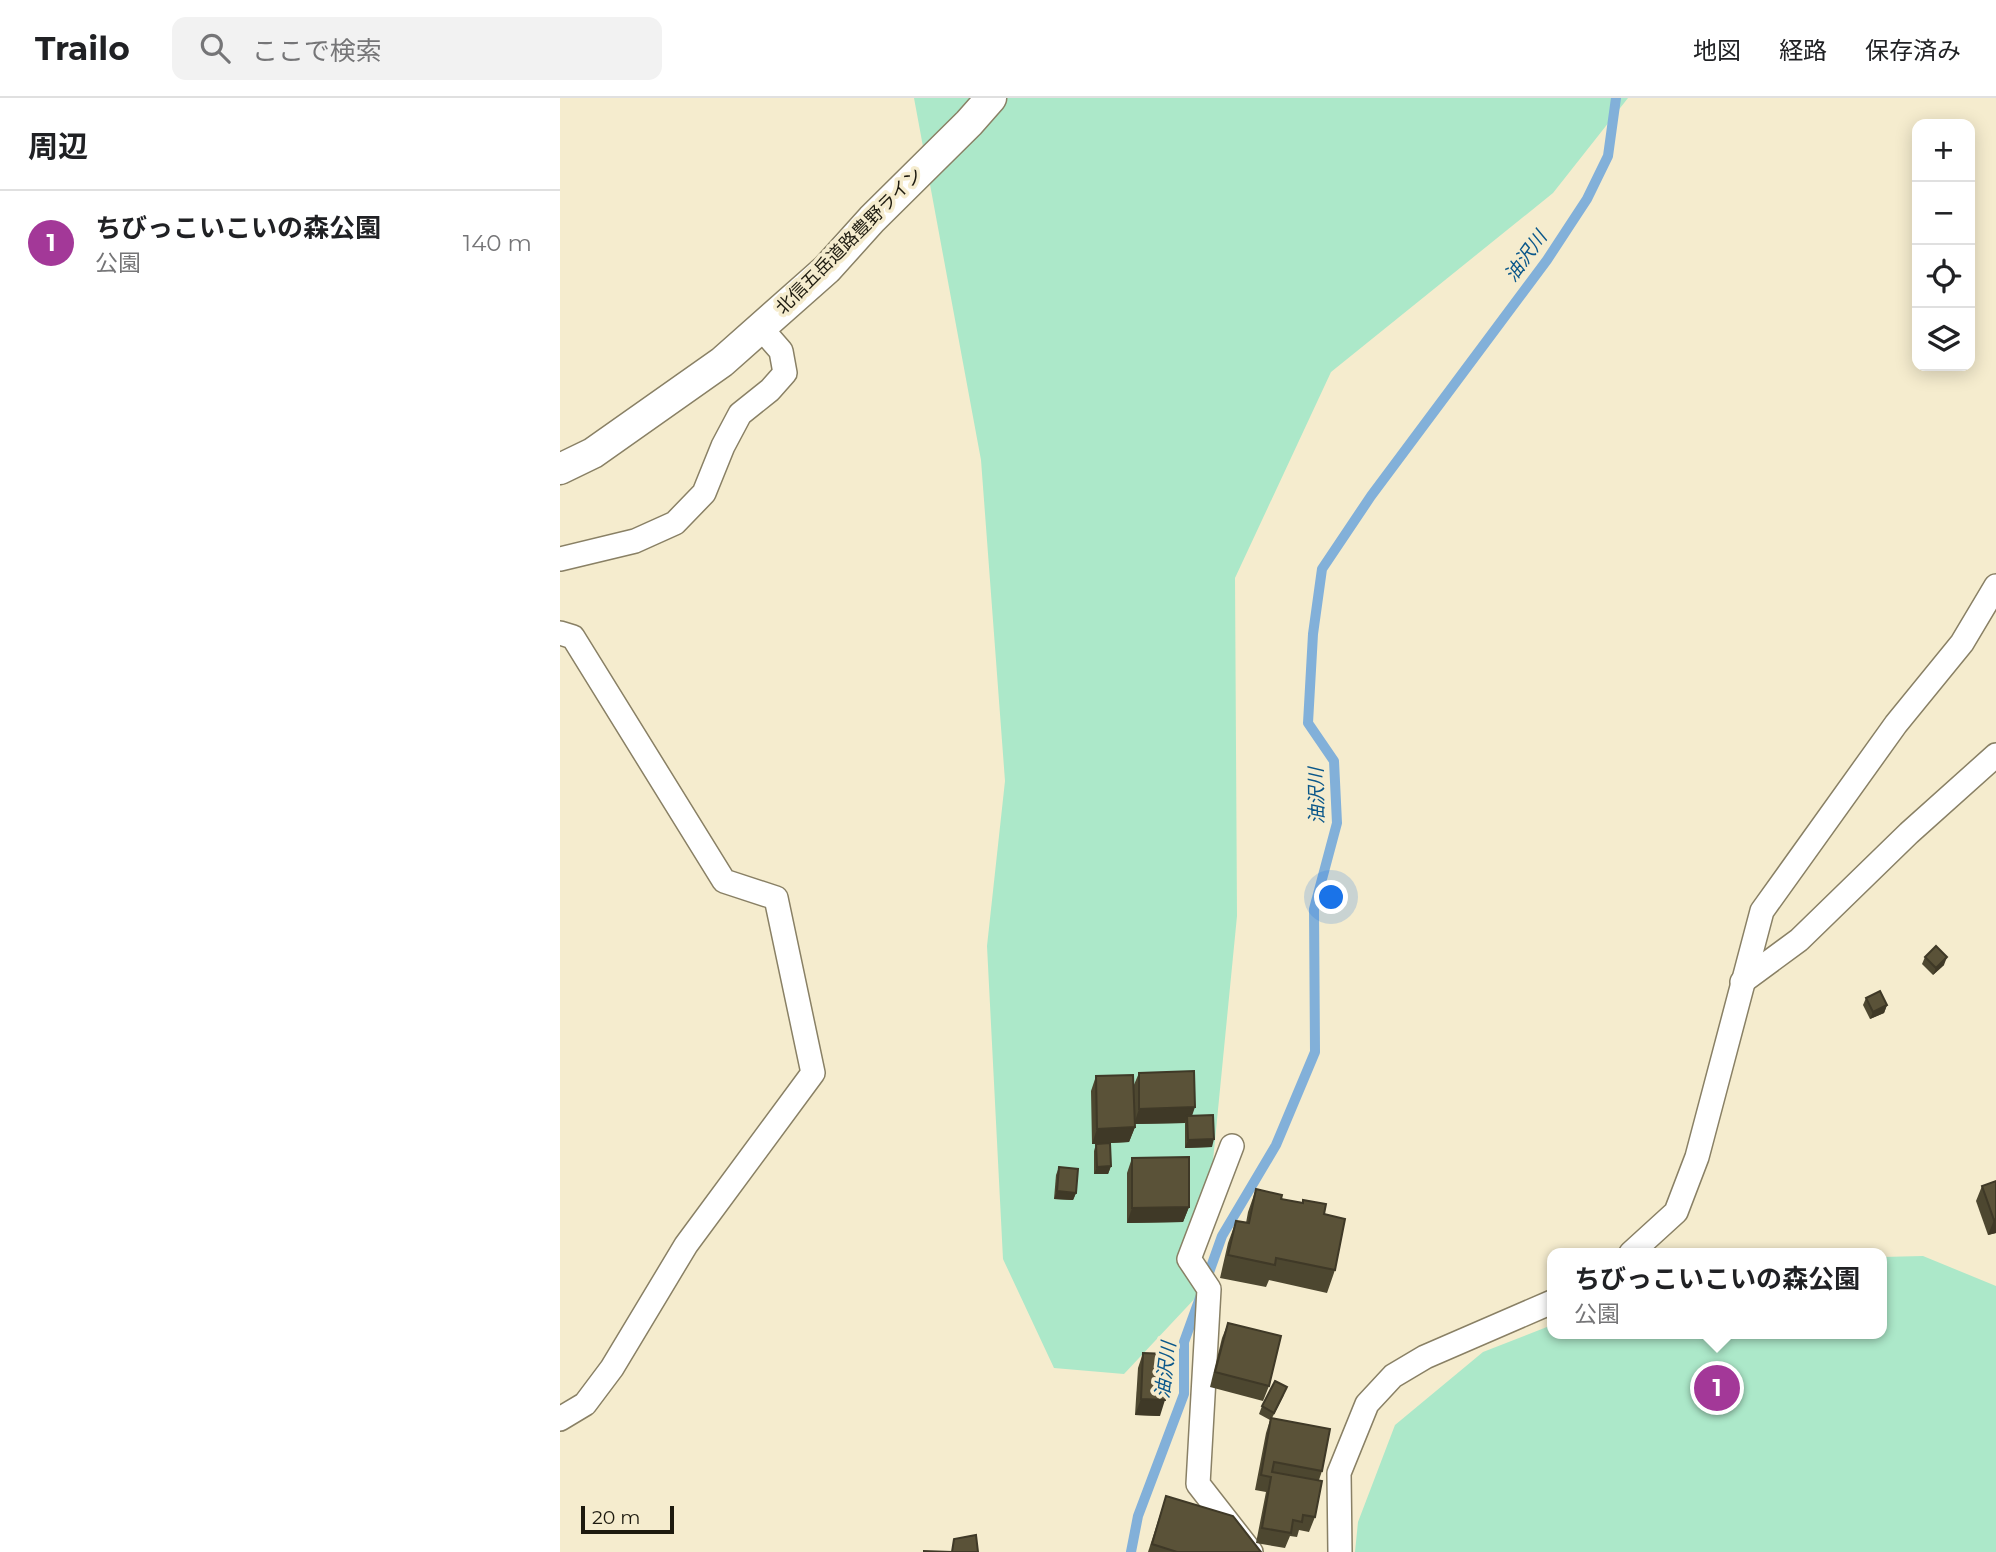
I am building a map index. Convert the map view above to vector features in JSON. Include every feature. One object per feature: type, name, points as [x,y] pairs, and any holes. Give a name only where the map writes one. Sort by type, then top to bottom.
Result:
[{"type":"street","name":"北信五岳道路豊野ライン","points":[[560,469],[593,453],[722,362],[827,269],[872,219],[991,98]]},
{"type":"street","points":[[560,559],[635,541],[675,523],[704,493],[723,446],[740,414],[770,390],[785,373],[781,351],[761,328]]},
{"type":"street","points":[[1637,1248],[1676,1212],[1697,1157],[1762,911],[1896,724],[1962,643],[1996,586]]},
{"type":"street","points":[[560,633],[573,637],[724,881],[776,898],[813,1073],[686,1245],[612,1368],[584,1404],[560,1419]]},
{"type":"street","points":[[1742,982],[1799,940],[1909,833],[1996,755]]},
{"type":"street","points":[[1232,1146],[1189,1259],[1209,1289],[1198,1484],[1251,1552]]},
{"type":"street","points":[[1340,1552],[1339,1474],[1367,1404],[1394,1376],[1425,1357],[1547,1303]]},
{"type":"green space","points":[[914,98],[1628,98],[1553,193],[1331,372],[1235,578],[1237,916],[1200,1293],[1124,1374],[1054,1368],[1003,1259],[987,946],[1005,781],[981,460]]},
{"type":"green space","points":[[1923,1256],[1996,1286],[1996,1552],[1355,1552],[1358,1522],[1395,1425],[1483,1352],[1547,1327],[1547,1339],[1887,1339],[1887,1257]]},
{"type":"building","points":[[1936,946],[1947,957],[1936,968],[1925,957]]},
{"type":"building","points":[[1880,991],[1887,1005],[1873,1012],[1866,998]]},
{"type":"building","points":[[1194,1071],[1195,1107],[1139,1109],[1139,1073]]},
{"type":"building","points":[[1133,1075],[1135,1127],[1097,1129],[1096,1076]]},
{"type":"building","points":[[1213,1115],[1214,1139],[1188,1140],[1187,1116]]},
{"type":"building","points":[[1110,1143],[1111,1166],[1097,1167],[1096,1144]]},
{"type":"building","points":[[1189,1157],[1189,1207],[1132,1208],[1132,1158]]},
{"type":"building","points":[[1059,1167],[1078,1169],[1076,1193],[1057,1191]]},
{"type":"building","points":[[1996,1181],[1996,1219],[1994,1220],[1982,1186]]},
{"type":"building","points":[[1256,1189],[1282,1195],[1281,1199],[1326,1204],[1324,1214],[1345,1219],[1335,1270],[1276,1258],[1275,1265],[1228,1255],[1236,1221],[1249,1223]]},
{"type":"building","points":[[1228,1323],[1281,1336],[1269,1386],[1215,1372]]},
{"type":"building","points":[[1143,1353],[1167,1354],[1165,1400],[1141,1399]]},
{"type":"building","points":[[1275,1381],[1287,1387],[1274,1413],[1262,1406]]},
{"type":"building","points":[[1271,1418],[1330,1429],[1322,1471],[1274,1462],[1272,1472],[1322,1481],[1315,1517],[1303,1515],[1302,1522],[1293,1520],[1291,1533],[1262,1528],[1271,1477],[1261,1475]]},
{"type":"building","points":[[1166,1496],[1233,1516],[1261,1552],[1177,1552],[1152,1544]]},
{"type":"building","points":[[976,1535],[978,1552],[952,1552],[954,1539]]},
{"type":"waterway","name":"油沢川","points":[[1206,1281],[1222,1236],[1276,1145],[1315,1052],[1314,909],[1337,823],[1334,761],[1308,723],[1313,634],[1322,569],[1371,496],[1547,260],[1587,199],[1608,156],[1616,98]]},
{"type":"waterway","name":"油沢川","points":[[1131,1552],[1138,1516],[1184,1394],[1184,1342],[1201,1295]]},
{"type":"place","name":"ちびっこいこいの森公園","points":[[1717,1388]]}]
